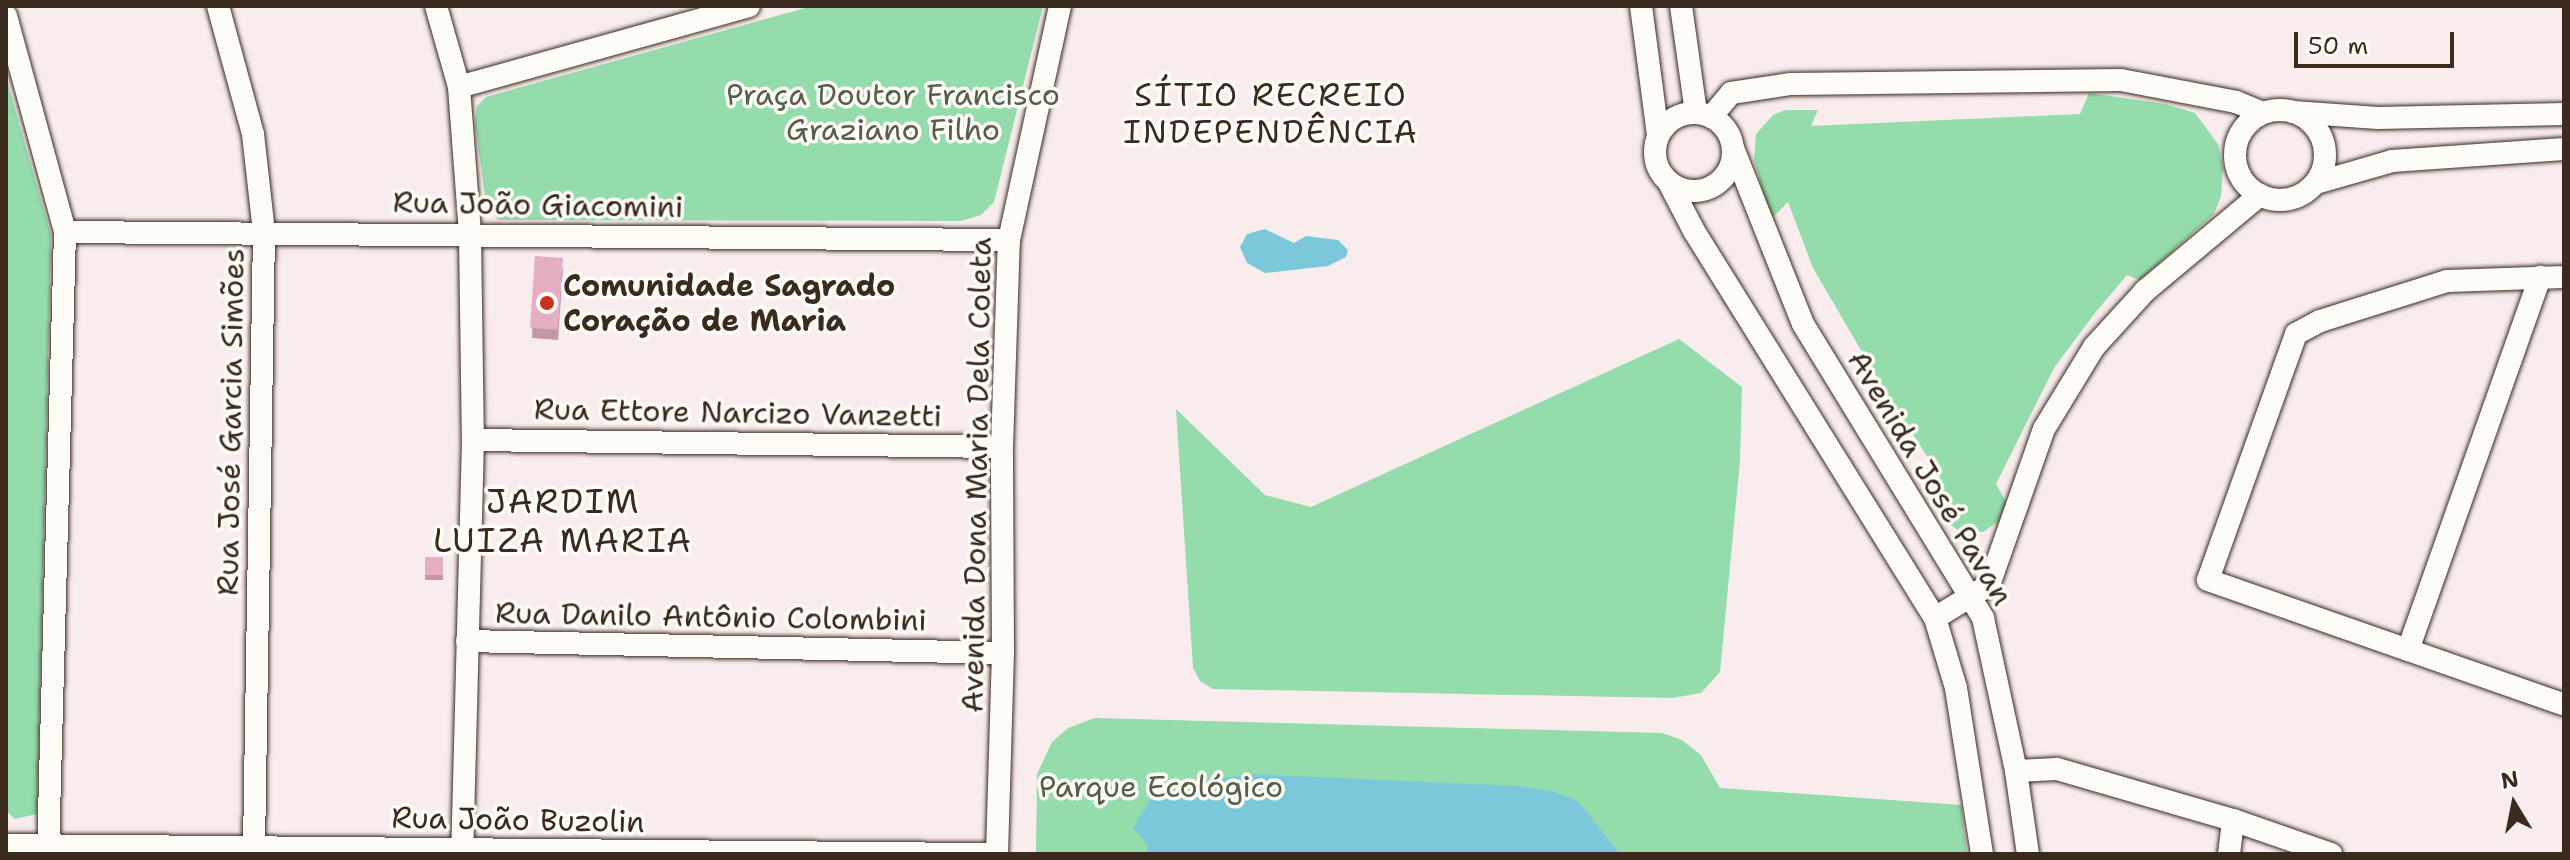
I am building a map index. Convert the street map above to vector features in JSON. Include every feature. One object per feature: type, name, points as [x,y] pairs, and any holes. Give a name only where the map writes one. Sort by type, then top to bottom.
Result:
[{"type":"street","name":"Rua José Garcia Simões","points":[[218,6],[253,134],[264,232],[254,845]]},
{"type":"street","points":[[436,6],[459,87],[470,234],[473,440],[462,852]]},
{"type":"street","points":[[459,87],[749,6]]},
{"type":"street","name":"Avenida Dona Maria Dela Coleta","points":[[997,854],[1003,653],[1002,447],[1009,240],[1060,6]]},
{"type":"street","points":[[1641,6],[1658,136],[1655,160],[1694,231],[1935,618],[1956,688],[1982,854]]},
{"type":"street","points":[[1681,6],[1703,115]]},
{"type":"street","points":[[6,16],[65,232],[48,850]]},
{"type":"street","points":[[1658,136],[1673,119],[1703,115],[1731,93],[1791,84],[2121,80],[2236,102],[2263,113],[2378,118],[2564,114]]},
{"type":"street","points":[[2291,112],[2305,118],[2323,140],[2323,169],[2316,183]]},
{"type":"street","points":[[2263,113],[2251,121],[2236,146],[2240,175],[2260,195],[2290,199],[2316,183],[2392,161],[2564,149]]},
{"type":"street","points":[[1668,181],[1692,192],[1718,184],[1727,174],[1733,148],[1722,125],[1703,115]]},
{"type":"street","name":"Avenida José Pavan","points":[[1733,148],[1803,324],[1851,408],[1973,597],[1983,618],[2016,771],[2028,854]]},
{"type":"street","points":[[1935,618],[1989,585],[2044,429],[2094,347],[2145,291],[2260,195]]},
{"type":"street","name":"Rua João Giacomini","points":[[65,232],[1009,240]]},
{"type":"street","points":[[2408,650],[2540,277]]},
{"type":"street","points":[[2564,277],[2447,281],[2320,321],[2296,334],[2208,580],[2564,705]]},
{"type":"street","name":"Rua Ettore Narcizo Vanzetti","points":[[473,440],[1002,447]]},
{"type":"street","name":"Rua Danilo Antônio Colombini","points":[[467,641],[1003,653]]},
{"type":"street","points":[[2016,771],[2057,769],[2233,820],[2331,854]]},
{"type":"street","points":[[2229,854],[2233,820]]},
{"type":"street","name":"Rua João Buzolin","points":[[7,843],[48,850],[254,845],[462,852],[987,854]]},
{"type":"green space","name":"Praça Doutor Francisco Graziano Filho","points":[[812,6],[1043,6],[994,202],[981,215],[961,221],[498,220],[486,204],[475,123],[477,106],[486,97]]},
{"type":"green space","points":[[6,77],[51,235],[37,814],[15,819],[6,811]]},
{"type":"green space","points":[[2089,93],[2165,104],[2195,113],[2218,144],[2223,168],[2221,196],[2214,214],[2140,280],[2127,275],[2095,313],[2054,368],[1996,484],[2009,507],[2003,518],[1983,532],[1959,531],[1939,516],[1934,492],[1940,476],[1889,398],[1813,268],[1788,202],[1771,219],[1754,160],[1756,134],[1773,115],[1785,110],[1818,110],[1811,126],[2080,114]]},
{"type":"green space","points":[[1679,339],[1742,387],[1740,460],[1720,672],[1701,693],[1672,698],[1213,689],[1200,681],[1193,668],[1176,409],[1265,495],[1311,507]]},
{"type":"green space","name":"Parque Ecológico","points":[[1095,718],[1662,733],[1682,740],[1701,755],[1720,788],[1961,805],[1967,854],[1036,854],[1037,774],[1052,742],[1068,728]]},
{"type":"water","points":[[1265,229],[1294,243],[1306,236],[1338,240],[1348,250],[1346,257],[1328,266],[1265,273],[1247,263],[1240,247],[1247,234]]},
{"type":"water","points":[[1250,774],[1517,786],[1552,791],[1578,801],[1620,854],[1147,854],[1147,844],[1133,828],[1150,800],[1202,782]]},
{"type":"building","name":"Comunidade Sagrado Coração de Maria","points":[[535,256],[563,258],[558,330],[530,328]]},
{"type":"building","points":[[425,557],[443,557],[443,575],[425,575]]},
{"type":"place","name":"Comunidade Sagrado Coração de Maria","points":[[547,303]]},
{"type":"district","name":"SÍTIO RECREIO INDEPENDÊNCIA","points":[[1271,114]]},
{"type":"district","name":"JARDIM LUIZA MARIA","points":[[563,520]]}]
